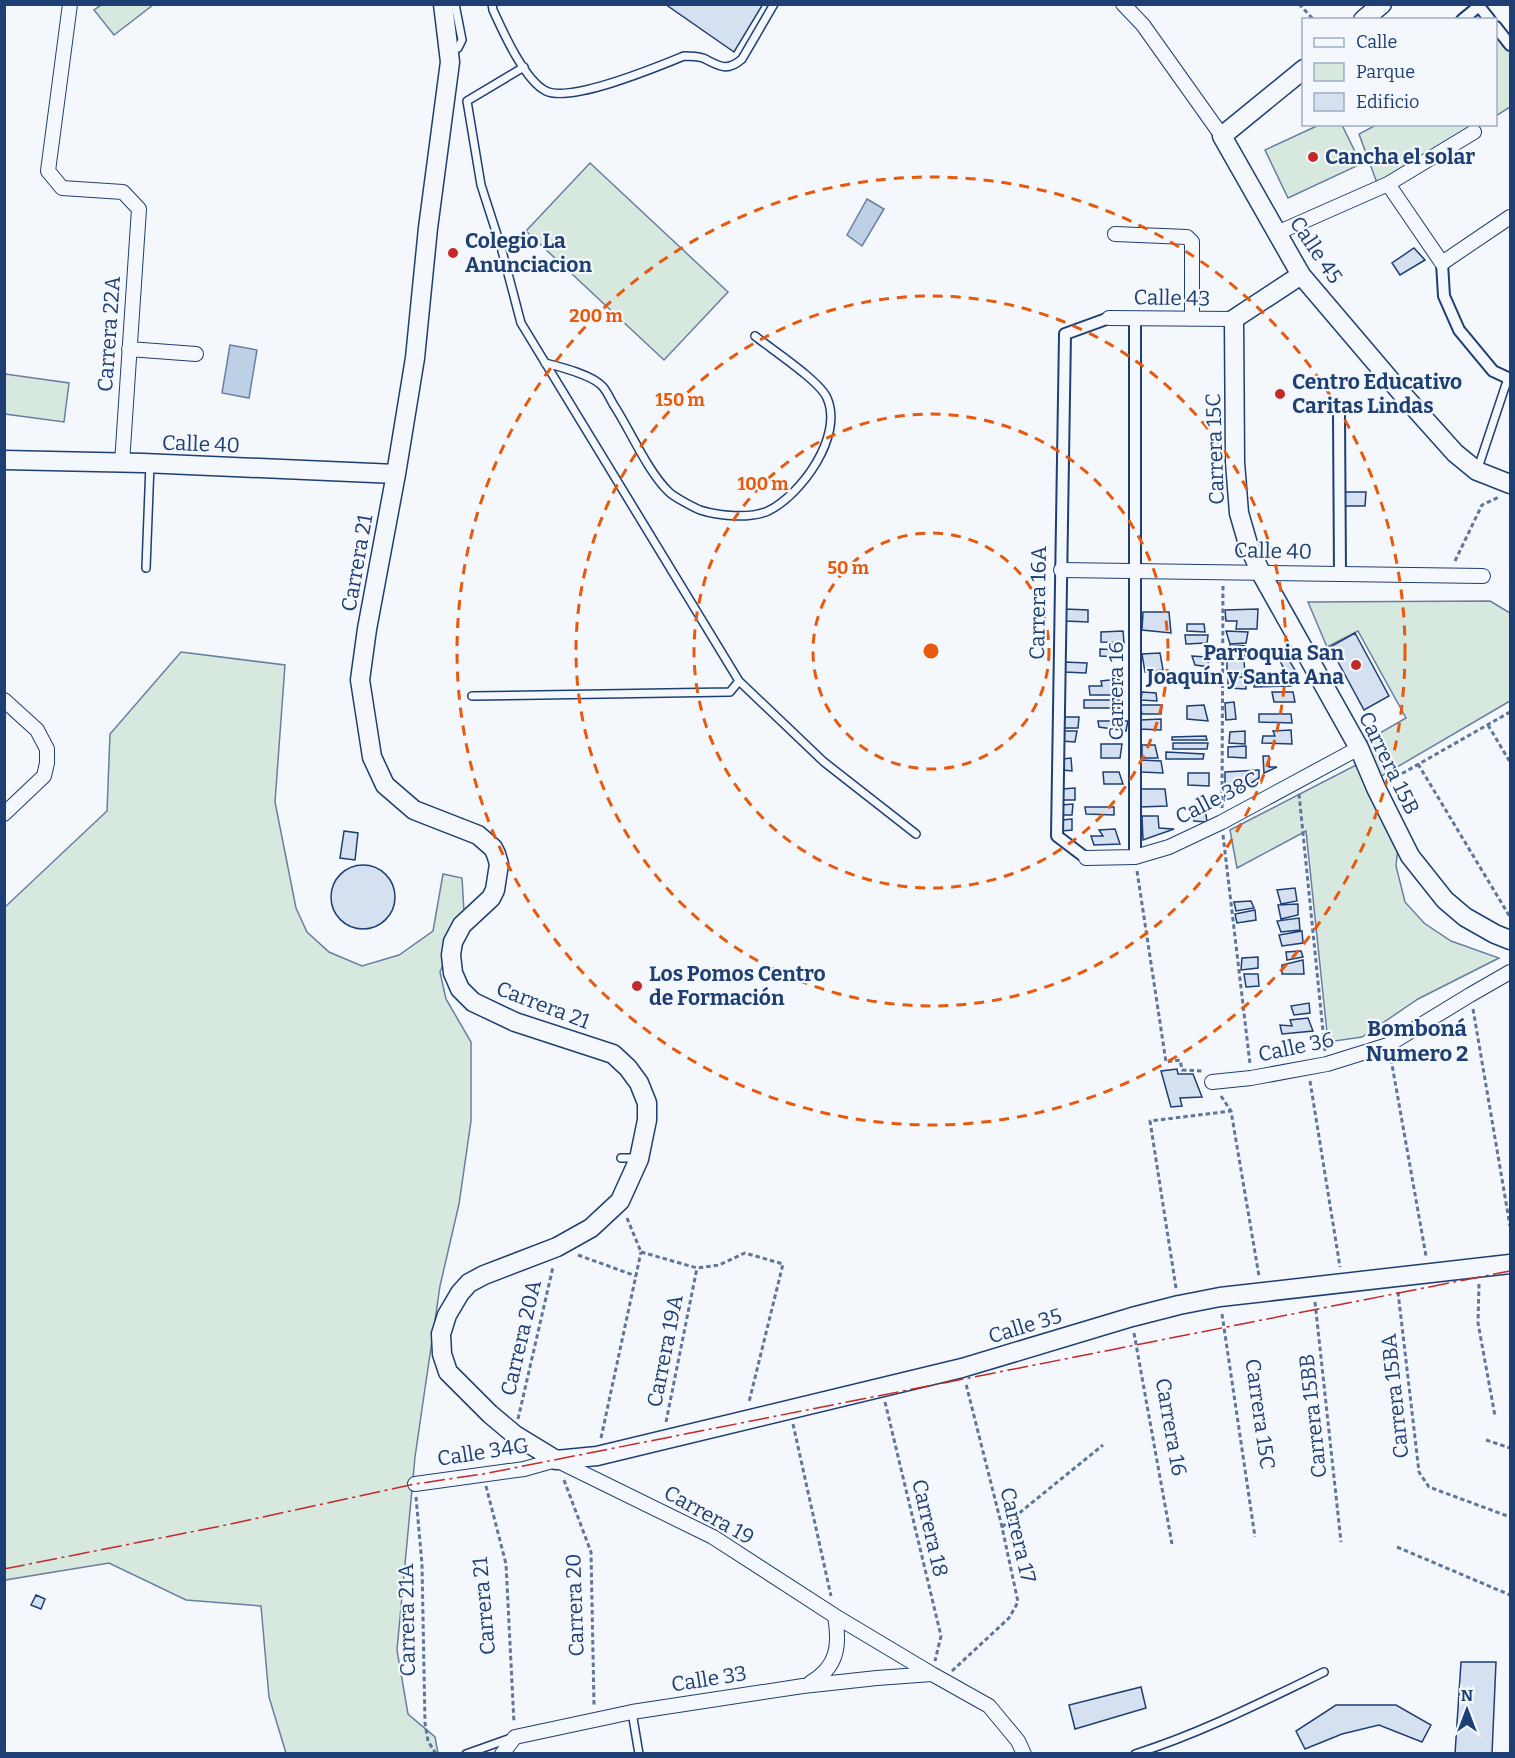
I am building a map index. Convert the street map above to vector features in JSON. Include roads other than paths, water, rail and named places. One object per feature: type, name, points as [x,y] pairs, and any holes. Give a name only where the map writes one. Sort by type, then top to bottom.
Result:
[{"type":"street","name":"Carrera 22A","points":[[70,4],[48,171],[62,188],[123,192],[139,208],[122,463]]},
{"type":"street","name":"Carrera 21","points":[[444,4],[450,62],[428,228],[415,358],[367,628],[360,680],[372,757],[385,785],[414,810],[478,835],[493,848],[496,854],[499,864],[495,890],[491,898],[462,925],[453,942],[451,955],[453,973],[460,989],[472,1002],[504,1017],[613,1054],[628,1068],[639,1083],[647,1102],[647,1120],[630,1158],[620,1201],[591,1228],[557,1247],[469,1283],[447,1315],[441,1334],[442,1354],[448,1372],[490,1414],[515,1435],[556,1460]]},
{"type":"street","name":"Calle 45","points":[[1123,4],[1143,25],[1222,136],[1301,275],[1455,453],[1506,490]]},
{"type":"street","points":[[1366,18],[1382,4]]},
{"type":"street","points":[[1464,18],[1479,6],[1488,18]]},
{"type":"street","points":[[1497,28],[1510,45]]},
{"type":"street","points":[[1222,136],[1302,71]]},
{"type":"street","points":[[1277,233],[1388,184],[1474,132]]},
{"type":"street","points":[[1388,184],[1442,262],[1444,296],[1459,330],[1493,371],[1508,378]]},
{"type":"street","points":[[1442,262],[1510,217]]},
{"type":"street","points":[[1115,234],[1187,237],[1192,242],[1192,319]]},
{"type":"street","points":[[1234,319],[1301,275]]},
{"type":"street","name":"Calle 43","points":[[1109,318],[1234,319]]},
{"type":"street","name":"Carrera 16A","points":[[1086,858],[1057,836],[1065,334],[1109,318]]},
{"type":"street","name":"Carrera 16","points":[[1135,318],[1135,857]]},
{"type":"street","name":"Carrera 15C","points":[[1234,319],[1235,450],[1239,513],[1248,544],[1261,573]]},
{"type":"street","points":[[129,349],[196,354]]},
{"type":"street","points":[[1339,415],[1340,574]]},
{"type":"street","name":"Calle 40","points":[[4,460],[396,474]]},
{"type":"street","name":"Calle 40","points":[[1061,570],[1483,576]]},
{"type":"street","name":"Carrera 15B","points":[[1261,573],[1359,748],[1410,856],[1444,900],[1465,916],[1510,940]]},
{"type":"street","points":[[4,700],[37,730],[47,748],[44,776],[4,814]]},
{"type":"street","name":"Calle 38C","points":[[1086,858],[1135,857],[1169,847],[1222,822],[1359,748]]},
{"type":"street","name":"Calle 36","points":[[1212,1082],[1308,1068],[1388,1045],[1510,972]]},
{"type":"street","name":"Calle 35","points":[[556,1460],[597,1456],[882,1388],[962,1368],[1179,1305],[1220,1297],[1510,1264]]},
{"type":"street","name":"Calle 34G","points":[[415,1484],[524,1468],[556,1460]]},
{"type":"street","name":"Carrera 19","points":[[556,1460],[713,1537],[835,1616],[988,1706],[1018,1741],[1024,1754]]},
{"type":"street","points":[[803,1686],[825,1673],[834,1658],[838,1632],[835,1616]]},
{"type":"street","name":"Calle 33","points":[[515,1737],[632,1712],[803,1686],[877,1678],[937,1677]]},
{"type":"street","points":[[502,1754],[515,1737]]},
{"type":"lane","points":[[449,52],[458,48],[462,40],[455,4]]},
{"type":"lane","points":[[492,4],[500,26],[534,82],[547,92],[565,94],[597,88],[684,56],[695,56],[718,67],[734,66],[742,59],[774,4]]},
{"type":"lane","points":[[524,67],[467,101],[481,186],[501,247],[521,323],[739,681],[824,762],[916,834]]},
{"type":"lane","points":[[545,363],[573,369],[602,386],[650,467],[670,493],[701,510],[738,517],[767,512],[796,490],[829,437],[831,420],[827,398],[817,384],[755,336]]},
{"type":"lane","points":[[1477,471],[1508,378]]},
{"type":"lane","points":[[146,567],[150,464]]},
{"type":"lane","points":[[472,696],[730,692],[739,681]]},
{"type":"lane","points":[[1135,1754],[1206,1728],[1324,1672]]},
{"type":"lane","points":[[632,1712],[639,1754]]},
{"type":"lane","points":[[466,1754],[515,1737]]},
{"type":"water","points":[[867,199],[884,209],[862,246],[847,235]]},
{"type":"water","points":[[230,345],[257,350],[249,398],[222,393]]},
{"type":"place","name":"Cancha el solar","points":[[1313,157]]},
{"type":"place","name":"Colegio La Anunciacion","points":[[453,253]]},
{"type":"place","name":"Centro Educativo Caritas Lindas","points":[[1280,394]]},
{"type":"place","name":"Parroquia San Joaquín y Santa Ana","points":[[1356,665]]},
{"type":"place","name":"Los Pomos Centro de Formación","points":[[637,986]]},
{"type":"district","name":"Bomboná Numero 2","points":[[1417,1040]]}]
